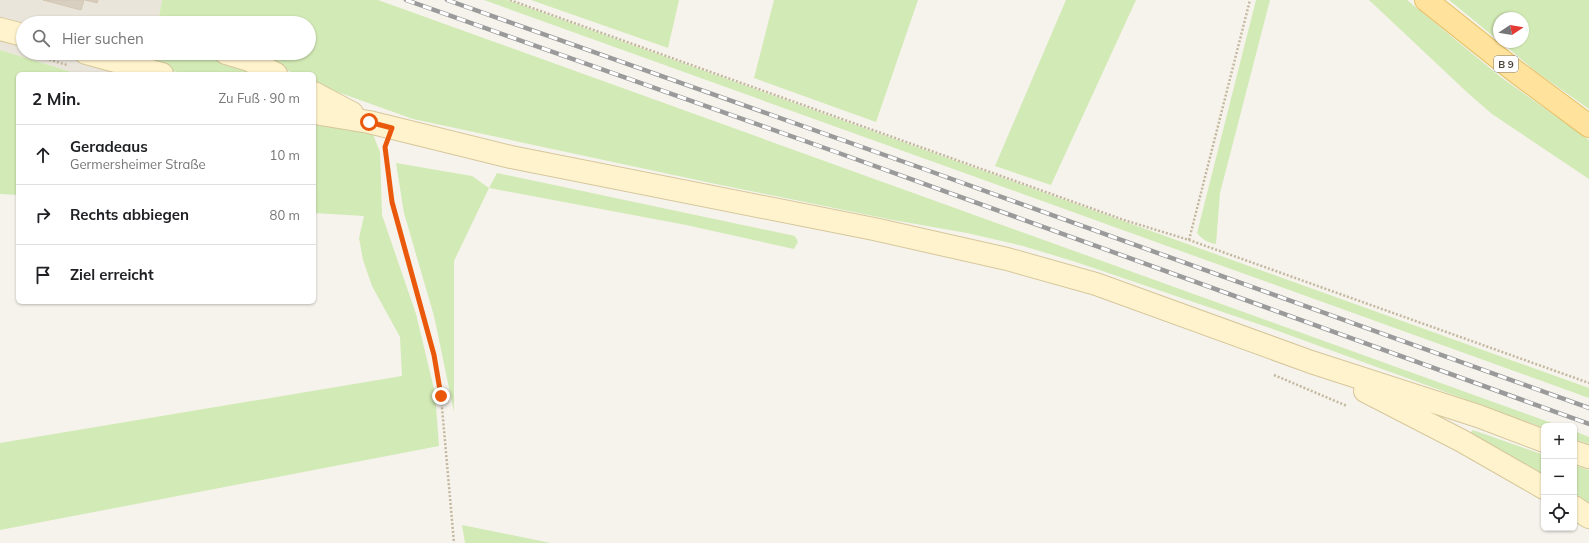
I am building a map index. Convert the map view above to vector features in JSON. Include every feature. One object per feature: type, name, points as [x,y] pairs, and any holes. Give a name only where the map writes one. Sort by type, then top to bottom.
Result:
[{"type":"main road","name":"B 9","points":[[1426,0],[1515,71],[1589,126]]},
{"type":"main road","points":[[0,29],[16,33]]},
{"type":"main road","points":[[111,60],[155,72]]},
{"type":"main road","points":[[248,60],[272,72]]},
{"type":"main road","points":[[316,94],[369,122],[390,141],[511,157],[866,228],[1007,259],[1103,287],[1311,362],[1478,416],[1541,440]]},
{"type":"main road","points":[[316,113],[369,122]]},
{"type":"main road","points":[[1311,362],[1462,441],[1541,486]]},
{"type":"main road","points":[[1577,453],[1589,457]]},
{"type":"main road","points":[[1577,509],[1589,517]]},
{"type":"path","points":[[510,0],[1124,220],[1189,240],[1589,383]]},
{"type":"path","points":[[1189,240],[1250,0]]},
{"type":"path","points":[[390,141],[392,202],[434,355],[441,396],[454,543]]},
{"type":"path","points":[[1270,373],[1348,406]]},
{"type":"shaded area","points":[[0,0],[162,0],[159,16],[16,16],[16,55],[0,50]]},
{"type":"shaded area","points":[[32,60],[151,60],[148,72],[72,72]]},
{"type":"green space","points":[[162,0],[378,0],[1552,423],[1541,423],[1541,427],[1267,327],[1076,262],[1023,246],[967,233],[893,220],[711,183],[413,119],[318,85],[316,84],[316,72],[291,72],[266,60],[316,60],[316,16],[159,16]]},
{"type":"green space","points":[[484,0],[507,0],[1589,388],[1589,398]]},
{"type":"green space","points":[[531,0],[679,0],[668,48]]},
{"type":"green space","points":[[774,0],[918,0],[876,122],[754,78]]},
{"type":"green space","points":[[1066,0],[1136,0],[1051,185],[995,166]]},
{"type":"green space","points":[[1256,0],[1270,0],[1220,193],[1216,244],[1210,243],[1197,233]]},
{"type":"green space","points":[[1369,0],[1407,0],[1502,78],[1589,140],[1589,179],[1492,114]]},
{"type":"green space","points":[[1449,0],[1589,0],[1589,109],[1535,71],[1508,48],[1529,48],[1529,12],[1493,12],[1493,36]]},
{"type":"green space","points":[[0,50],[16,55],[16,60],[32,60],[72,72],[16,72],[16,195],[0,194]]},
{"type":"green space","points":[[127,60],[232,60],[262,72],[178,72]]},
{"type":"green space","points":[[316,118],[372,132],[380,152],[382,215],[416,314],[435,393],[439,446],[0,530],[0,443],[402,376],[400,337],[372,286],[363,260],[359,238],[364,216],[316,213]]},
{"type":"green space","points":[[396,163],[472,176],[489,188],[454,261],[454,412],[434,316],[404,213]]},
{"type":"green space","points":[[497,173],[795,236],[798,242],[794,249],[686,225],[489,188]]},
{"type":"green space","points":[[1473,430],[1541,454],[1541,473],[1469,434]]},
{"type":"green space","points":[[1577,432],[1589,437],[1589,444],[1577,440]]},
{"type":"green space","points":[[1577,466],[1589,470],[1589,503],[1577,495]]},
{"type":"green space","points":[[462,525],[551,543],[465,543]]},
{"type":"building","points":[[43,0],[84,0],[81,10]]},
{"type":"building","points":[[85,0],[98,0],[97,3]]},
{"type":"railway","points":[[406,0],[836,152],[1589,424]]},
{"type":"railway","points":[[447,0],[924,169],[1589,408]]},
{"type":"route","points":[[369,122],[392,128],[385,147],[392,202],[434,355],[441,396]]}]
